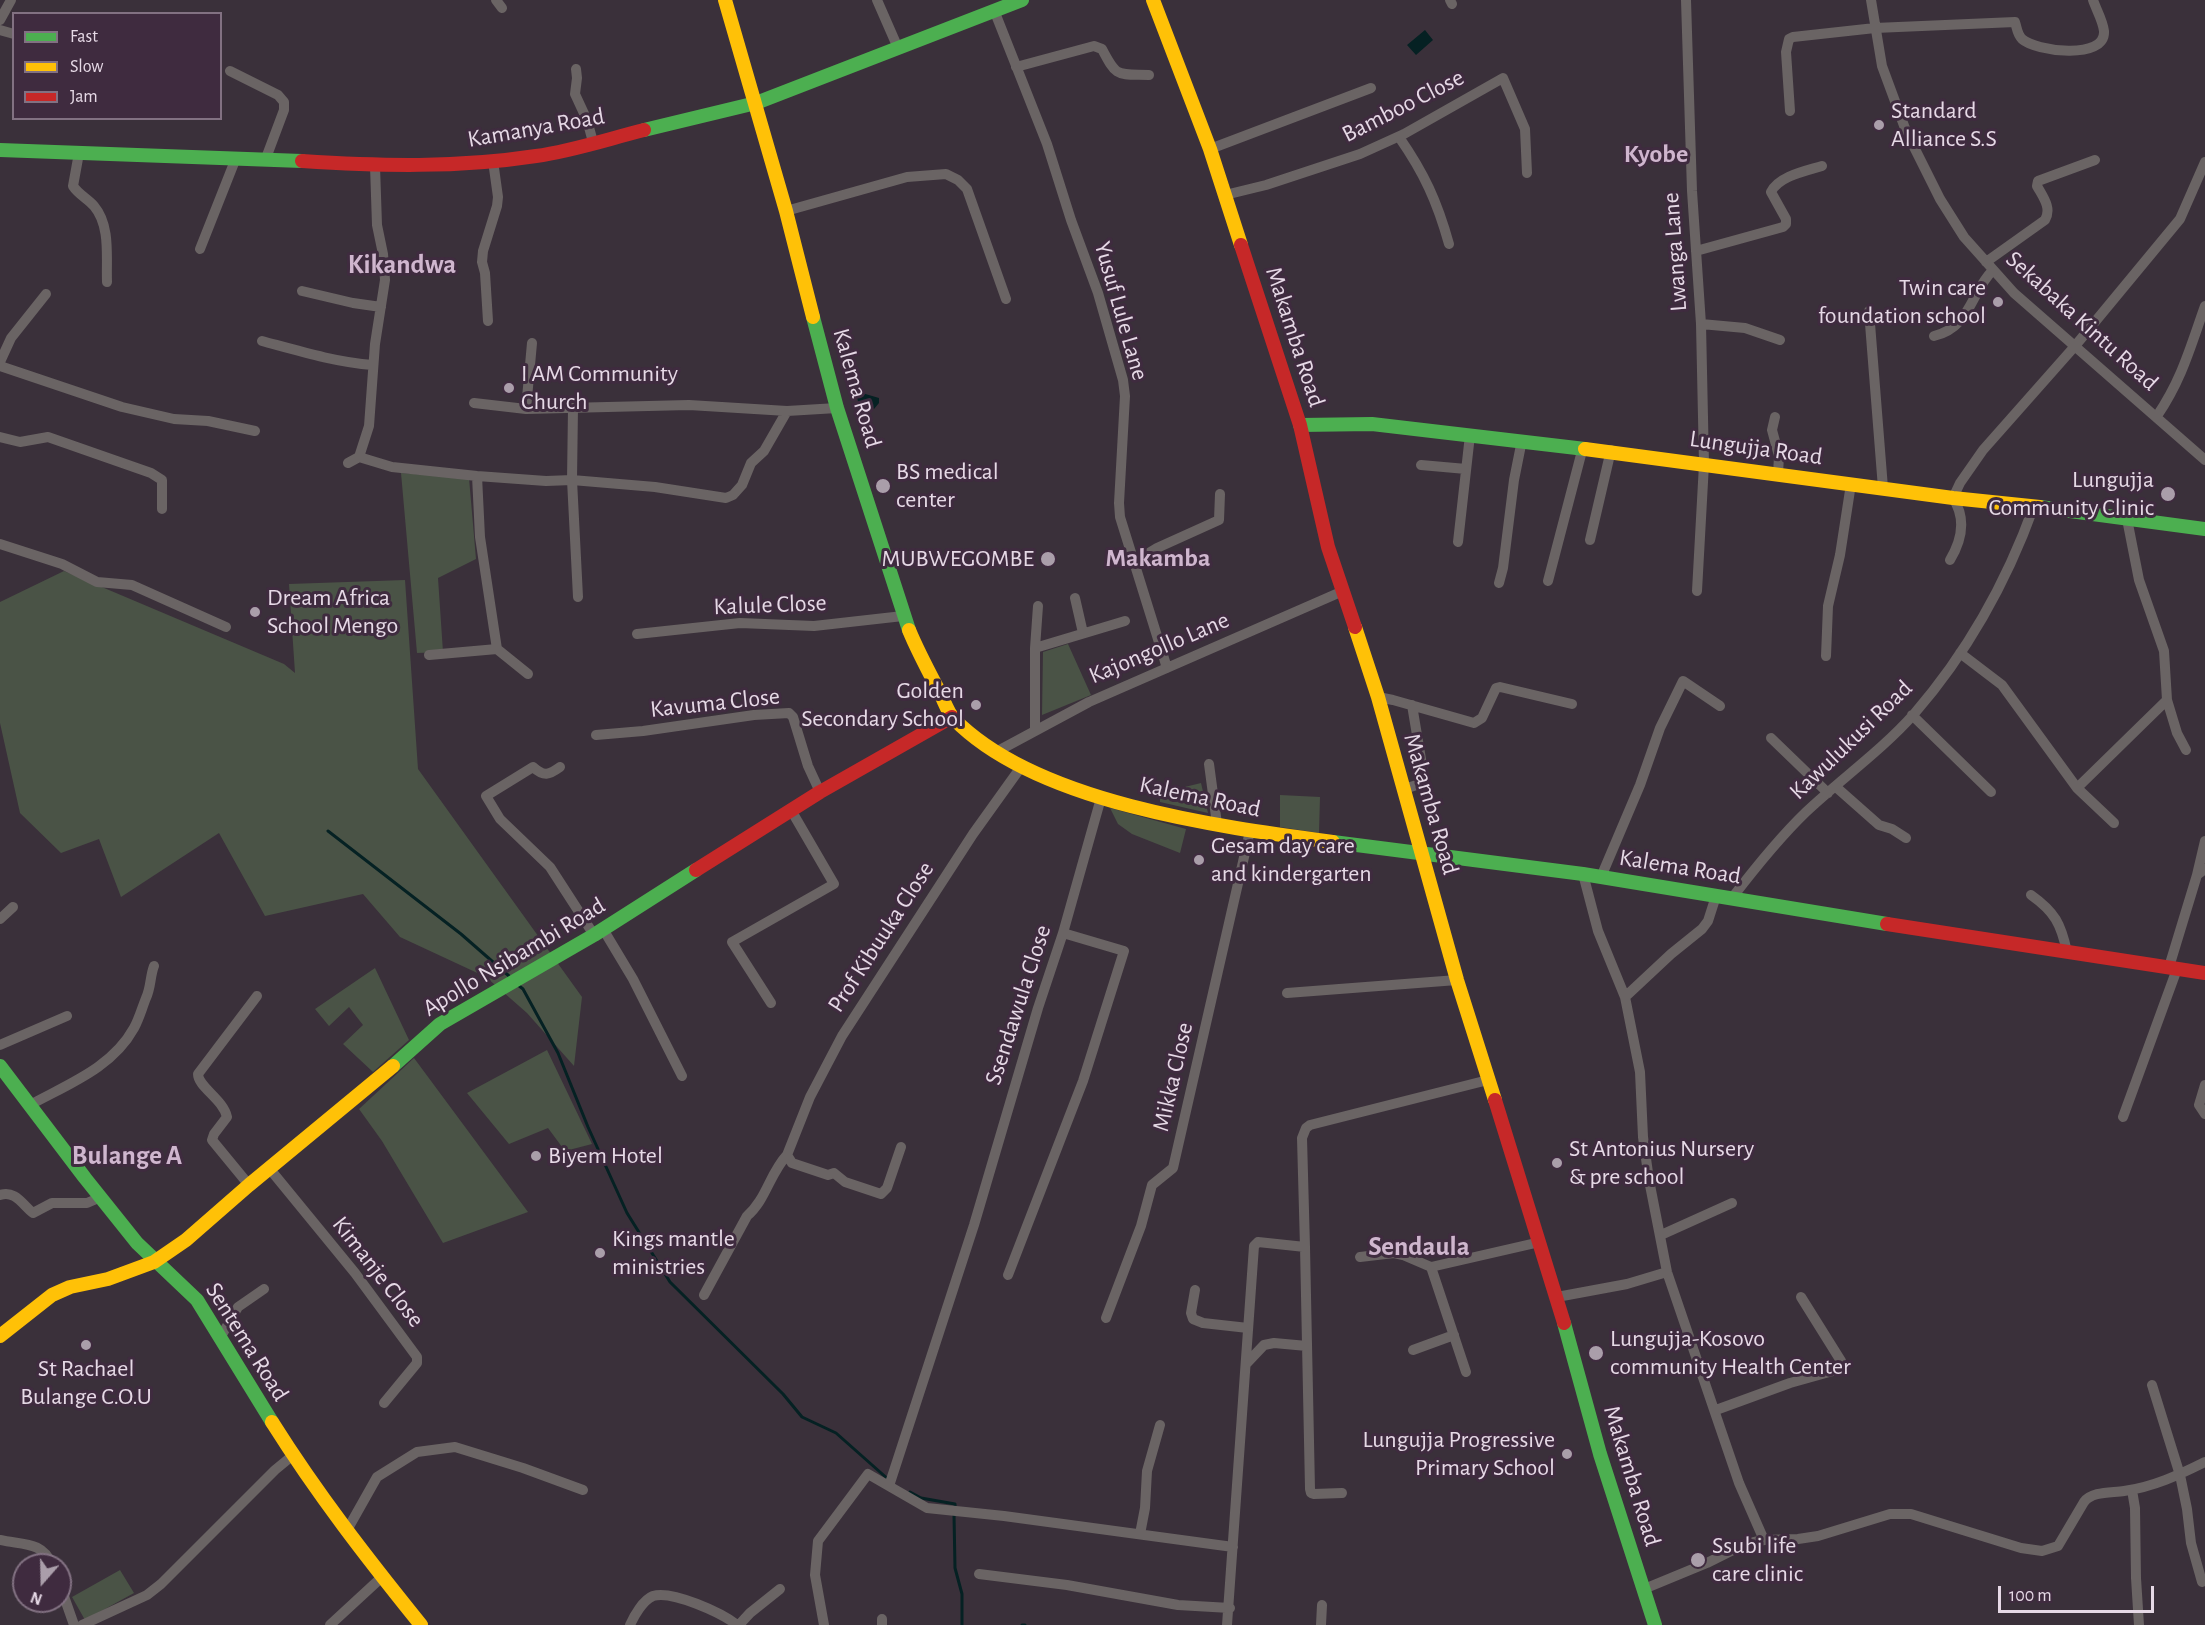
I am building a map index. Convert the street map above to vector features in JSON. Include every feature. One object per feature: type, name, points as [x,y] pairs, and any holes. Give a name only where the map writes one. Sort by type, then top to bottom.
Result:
[{"type":"street","points":[[0,20],[11,0]]},
{"type":"street","name":"Kalema Road","points":[[725,0],[786,211],[837,408],[903,616],[917,649],[952,717],[996,752],[1021,767],[1101,798],[1250,831],[1583,874],[2205,973]]},
{"type":"street","points":[[877,0],[898,48]]},
{"type":"street","name":"Kamanya Road","points":[[0,150],[266,158],[375,166],[470,164],[538,156],[756,103],[1022,0]]},
{"type":"street","name":"Makamba Road","points":[[1154,0],[1210,149],[1300,425],[1328,547],[1378,697],[1456,980],[1557,1297],[1600,1454],[1654,1625]]},
{"type":"street","name":"Lwanga Lane","points":[[1686,0],[1692,190],[1701,324],[1704,464],[1697,591]]},
{"type":"street","name":"Sekabaka Kintu Road","points":[[1871,0],[1882,66],[1906,130],[1940,199],[1964,237],[2014,293],[2205,460]]},
{"type":"street","points":[[1790,111],[1786,52],[1789,39],[1798,36],[1875,28],[2015,22],[2017,33],[2027,42],[2059,51],[2073,51],[2095,45],[2102,38],[2104,31],[2092,0]]},
{"type":"street","name":"Yusuf Lule Lane","points":[[994,10],[1047,144],[1071,220],[1098,293],[1122,380],[1125,396],[1120,518],[1167,668]]},
{"type":"street","points":[[1016,67],[1094,46],[1102,49],[1113,69],[1119,74],[1149,75]]},
{"type":"street","points":[[576,69],[575,94],[587,120],[593,142]]},
{"type":"street","points":[[230,71],[278,94],[284,102],[284,110],[266,158]]},
{"type":"street","name":"Bamboo Close","points":[[1225,195],[1266,185],[1360,154],[1399,137],[1503,78],[1525,129],[1527,173]]},
{"type":"street","points":[[1210,149],[1371,88]]},
{"type":"street","points":[[1399,137],[1430,187],[1449,244]]},
{"type":"street","points":[[79,153],[73,186],[94,206],[105,229],[107,282]]},
{"type":"street","points":[[200,249],[236,158]]},
{"type":"street","points":[[1934,336],[1945,333],[1961,321],[1969,311],[1990,266],[2045,220],[2048,208],[2037,186],[2038,181],[2095,160]]},
{"type":"street","points":[[488,321],[485,273],[482,262],[483,250],[497,206],[494,161]]},
{"type":"street","points":[[1950,560],[1958,546],[1961,531],[1961,510],[1953,498],[1960,483],[1983,450],[2075,346],[2180,219],[2205,162]]},
{"type":"street","points":[[1696,251],[1783,227],[1786,219],[1771,192],[1782,180],[1822,165]]},
{"type":"street","points":[[348,463],[359,457],[369,426],[373,365],[385,274],[377,225],[375,166]]},
{"type":"street","points":[[786,211],[907,177],[940,174],[954,177],[966,189],[1006,299]]},
{"type":"street","points":[[303,291],[353,303],[381,306]]},
{"type":"street","points":[[46,294],[11,339],[0,364],[122,407],[174,419],[208,421],[255,431]]},
{"type":"street","points":[[2157,416],[2174,391],[2185,367],[2205,306]]},
{"type":"street","points":[[1869,310],[1883,489]]},
{"type":"street","points":[[1701,324],[1745,328],[1780,340]]},
{"type":"street","points":[[262,341],[316,356],[373,365]]},
{"type":"street","points":[[526,408],[532,343]]},
{"type":"street","points":[[474,403],[526,408],[689,405],[787,411],[837,408]]},
{"type":"street","points":[[573,408],[572,480],[578,597]]},
{"type":"street","points":[[359,457],[392,467],[477,476],[546,481],[572,480],[655,487],[726,498],[742,485],[751,463],[764,451],[787,411]]},
{"type":"street","points":[[1775,417],[1772,430],[1779,456],[1778,474]]},
{"type":"street","name":"Lungujja Road","points":[[1300,425],[1372,424],[1611,450],[1883,489],[2205,529]]},
{"type":"street","points":[[1458,542],[1470,435]]},
{"type":"street","points":[[0,437],[20,442],[48,437],[151,473],[162,480],[162,509]]},
{"type":"street","points":[[1500,583],[1514,480],[1522,440]]},
{"type":"street","points":[[1548,581],[1583,447]]},
{"type":"street","points":[[1590,540],[1611,450]]},
{"type":"street","points":[[1421,465],[1466,469]]},
{"type":"street","points":[[477,476],[480,537],[497,649],[528,674]]},
{"type":"street","points":[[1826,656],[1828,606],[1840,555],[1851,484]]},
{"type":"street","points":[[1134,562],[1157,548],[1219,520],[1220,494]]},
{"type":"street","name":"Kawulukusi Road","points":[[1732,898],[1805,812],[1832,790],[1912,715],[1960,653],[1999,586],[2025,533],[2034,506]]},
{"type":"street","points":[[2127,519],[2139,580],[2164,651],[2167,700],[2177,733],[2186,750]]},
{"type":"street","points":[[0,544],[62,564],[97,582],[132,585],[226,627]]},
{"type":"street","name":"Kajongollo Lane","points":[[996,752],[1089,702],[1343,591]]},
{"type":"street","points":[[1075,598],[1083,633]]},
{"type":"street","points":[[1035,731],[1035,648],[1038,606]]},
{"type":"street","name":"Kalule Close","points":[[637,634],[740,623],[814,626],[903,616]]},
{"type":"street","points":[[1035,648],[1125,621]]},
{"type":"street","points":[[429,655],[497,649]]},
{"type":"street","points":[[1960,653],[2002,685],[2077,788],[2114,823]]},
{"type":"street","points":[[1601,877],[1648,765],[1660,728],[1683,681],[1720,706]]},
{"type":"street","points":[[1378,697],[1474,723],[1482,718],[1496,688],[1500,687],[1572,704]]},
{"type":"street","points":[[2077,788],[2167,700]]},
{"type":"street","points":[[1404,789],[1423,783],[1424,777],[1412,705]]},
{"type":"street","name":"Kavuma Close","points":[[596,735],[642,731],[754,715],[789,713],[793,717],[808,766],[820,792]]},
{"type":"street","points":[[1912,715],[1990,792]]},
{"type":"street","name":"Apollo Nsibambi Road","points":[[0,1336],[52,1295],[70,1287],[108,1279],[154,1262],[186,1240],[420,1044],[440,1024],[599,932],[820,792],[952,717]]},
{"type":"street","points":[[1771,738],[1832,790],[1879,825],[1892,829],[1906,838]]},
{"type":"street","points":[[1209,764],[1216,824]]},
{"type":"street","points":[[560,766],[549,774],[541,774],[533,767],[486,796],[500,819],[549,867],[633,979],[682,1076]]},
{"type":"street","name":"Prof Kibuuka Close","points":[[704,1295],[747,1216],[757,1205],[780,1162],[787,1155],[810,1097],[842,1036],[973,834],[1021,767]]},
{"type":"street","name":"Ssendawula Close","points":[[889,1486],[974,1225],[1038,1008],[1064,933],[1101,798]]},
{"type":"street","points":[[771,1003],[732,942],[834,884],[790,810]]},
{"type":"street","name":"Mikka Close","points":[[1106,1318],[1141,1227],[1152,1185],[1173,1168],[1250,831]]},
{"type":"street","points":[[2123,1117],[2173,968],[2201,872],[2205,841]]},
{"type":"street","points":[[1583,874],[1599,931],[1625,997],[1640,1072],[1643,1137],[1649,1180],[1667,1272],[1716,1410],[1739,1483],[1764,1540]]},
{"type":"street","points":[[2031,895],[2050,909],[2064,937],[2067,952]]},
{"type":"street","points":[[1625,997],[1702,929],[1708,921],[1716,896]]},
{"type":"street","points":[[0,920],[13,908]]},
{"type":"street","points":[[1008,1275],[1083,1081],[1124,951],[1064,933]]},
{"type":"street","points":[[30,1105],[107,1062],[119,1049],[139,1018],[147,997],[154,966]]},
{"type":"street","points":[[1287,993],[1456,980]]},
{"type":"street","points":[[249,1185],[212,1140],[227,1117],[226,1112],[210,1091],[199,1082],[198,1074],[258,996]]},
{"type":"street","points":[[0,1045],[67,1016]]},
{"type":"street","name":"Sentema Road","points":[[3,1074],[154,1262],[186,1287],[202,1308],[292,1456],[346,1532],[421,1625]]},
{"type":"street","points":[[1342,1493],[1314,1494],[1311,1492],[1302,1138],[1306,1128],[1488,1080]]},
{"type":"street","points":[[2205,1085],[2199,1105],[2205,1114]]},
{"type":"street","points":[[787,1155],[792,1163],[828,1175],[834,1173],[845,1182],[881,1194],[887,1188],[901,1147]]},
{"type":"street","name":"Kimanje Close","points":[[270,1168],[304,1213],[355,1273],[417,1357],[417,1363],[384,1403]]},
{"type":"street","points":[[0,1195],[8,1193],[13,1195],[33,1213],[52,1203],[87,1203],[101,1197]]},
{"type":"street","points":[[1661,1235],[1732,1203]]},
{"type":"street","points":[[1227,1625],[1255,1244],[1258,1242],[1305,1247]]},
{"type":"street","points":[[1360,1257],[1403,1255],[1431,1267],[1540,1242]]},
{"type":"street","points":[[1431,1267],[1466,1372]]},
{"type":"street","points":[[1557,1297],[1627,1284],[1667,1272]]},
{"type":"street","points":[[220,1338],[238,1307],[264,1289]]},
{"type":"street","points":[[1196,1290],[1191,1313],[1193,1319],[1203,1323],[1248,1328]]},
{"type":"street","points":[[1716,1410],[1790,1383],[1840,1369],[1841,1361],[1802,1297]]},
{"type":"street","points":[[1413,1350],[1454,1335]]},
{"type":"street","points":[[1246,1364],[1264,1345],[1274,1343],[1307,1346]]},
{"type":"street","points":[[2152,1385],[2180,1475],[2191,1543],[2202,1582]]},
{"type":"street","points":[[1140,1534],[1145,1508],[1147,1471],[1160,1425]]},
{"type":"street","points":[[346,1532],[377,1477],[417,1452],[455,1447],[583,1490]]},
{"type":"street","points":[[82,1625],[147,1595],[161,1584],[275,1470],[292,1456]]},
{"type":"street","points":[[1644,1589],[1707,1563],[1744,1544],[1764,1540],[1818,1536],[1890,1514],[1901,1513],[2021,1548],[2042,1551],[2058,1546],[2086,1498],[2132,1490],[2180,1475],[2205,1462]]},
{"type":"street","points":[[825,1625],[815,1575],[818,1541],[868,1474],[927,1508],[1233,1546]]},
{"type":"street","points":[[2132,1490],[2135,1508],[2139,1625]]},
{"type":"street","points":[[0,1540],[43,1550],[46,1553]]},
{"type":"street","points":[[979,1574],[1067,1585],[1178,1605],[1230,1608]]},
{"type":"street","points":[[330,1625],[382,1576]]},
{"type":"street","points":[[630,1625],[638,1611],[651,1597],[666,1595],[696,1605],[738,1625],[780,1589]]},
{"type":"street","points":[[1321,1625],[1322,1605]]},
{"type":"shaded area","points":[[1425,30],[1433,40],[1416,55],[1407,45]]},
{"type":"shaded area","points":[[862,393],[879,398],[879,403],[874,409],[869,404],[865,407],[859,406],[857,397]]},
{"type":"shaded area","points":[[401,473],[469,478],[476,559],[438,578],[443,652],[417,653]]},
{"type":"shaded area","points":[[64,571],[284,664],[295,673],[289,584],[405,580],[418,769],[582,997],[574,1066],[527,1013],[486,977],[400,937],[363,894],[265,916],[219,833],[121,897],[99,839],[61,853],[20,813],[0,723],[0,602]]},
{"type":"shaded area","points":[[1068,644],[1091,695],[1042,715],[1043,652]]},
{"type":"shaded area","points":[[1201,783],[1208,813],[1160,802],[1160,793]]},
{"type":"shaded area","points":[[1280,795],[1320,797],[1319,833],[1280,827]]},
{"type":"shaded area","points":[[1110,808],[1186,829],[1180,853],[1132,834],[1118,824]]},
{"type":"shaded area","points":[[375,968],[409,1040],[373,1072],[343,1044],[363,1025],[349,1007],[329,1026],[315,1009]]},
{"type":"shaded area","points":[[547,1050],[592,1144],[565,1151],[548,1128],[509,1144],[467,1093]]},
{"type":"shaded area","points":[[414,1058],[528,1212],[443,1243],[382,1141],[359,1109]]},
{"type":"shaded area","points":[[120,1570],[134,1593],[85,1620],[72,1597]]},
{"type":"waterway","points":[[328,831],[461,934],[509,976]]},
{"type":"waterway","points":[[518,985],[523,989],[558,1053],[627,1213],[670,1282],[783,1394],[802,1417],[836,1433],[889,1480]]},
{"type":"waterway","points":[[910,1492],[921,1498],[955,1504],[955,1508]]},
{"type":"waterway","points":[[954,1515],[955,1568],[962,1594],[962,1625]]},
{"type":"traffic: fast","points":[[644,130],[756,103],[1022,0]]},
{"type":"traffic: fast","points":[[0,150],[302,161]]},
{"type":"traffic: fast","points":[[813,317],[837,408],[909,630]]},
{"type":"traffic: fast","points":[[1300,425],[1372,424],[1585,449]]},
{"type":"traffic: fast","points":[[2040,507],[2205,529]]},
{"type":"traffic: fast","points":[[1333,842],[1583,874],[1887,924]]},
{"type":"traffic: fast","points":[[393,1066],[440,1024],[594,935],[696,870]]},
{"type":"traffic: fast","points":[[0,1066],[137,1243],[197,1300],[272,1422]]},
{"type":"traffic: fast","points":[[1564,1323],[1600,1454],[1655,1625]]},
{"type":"traffic: slow","points":[[725,0],[786,211],[813,317]]},
{"type":"traffic: slow","points":[[1153,0],[1210,149],[1241,245]]},
{"type":"traffic: slow","points":[[1585,449],[1953,498],[2040,507]]},
{"type":"traffic: slow","points":[[1355,627],[1378,697],[1457,980],[1495,1100]]},
{"type":"traffic: slow","points":[[909,630],[952,717],[989,748],[1032,772],[1080,791],[1185,819],[1333,842]]},
{"type":"traffic: slow","points":[[0,1336],[52,1295],[70,1287],[108,1279],[154,1262],[186,1240],[393,1066]]},
{"type":"traffic: slow","points":[[272,1422],[344,1526],[421,1625]]},
{"type":"traffic: jam","points":[[302,161],[390,165],[478,163],[550,154],[644,130]]},
{"type":"traffic: jam","points":[[1241,245],[1300,425],[1328,547],[1355,627]]},
{"type":"traffic: jam","points":[[696,870],[820,792],[952,717]]},
{"type":"traffic: jam","points":[[1887,924],[2205,973]]},
{"type":"traffic: jam","points":[[1495,1100],[1564,1323]]},
{"type":"place","name":"Standard Alliance S.S","points":[[1879,125]]},
{"type":"place","name":"Twin care foundation school","points":[[1998,302]]},
{"type":"place","name":"I AM Community Church","points":[[509,388]]},
{"type":"place","name":"BS medical center","points":[[883,486]]},
{"type":"place","name":"Lungujja Community Clinic","points":[[2168,494]]},
{"type":"place","name":"MUBWEGOMBE","points":[[1048,559]]},
{"type":"place","name":"Dream Africa School Mengo","points":[[255,612]]},
{"type":"place","name":"Golden Secondary School","points":[[976,705]]},
{"type":"place","name":"Gesam day care and kindergarten","points":[[1199,860]]},
{"type":"place","name":"Biyem Hotel","points":[[536,1156]]},
{"type":"place","name":"St Antonius Nursery & pre school","points":[[1557,1163]]},
{"type":"place","name":"Kings mantle ministries","points":[[600,1253]]},
{"type":"place","name":"St Rachael Bulange C.O.U","points":[[86,1345]]},
{"type":"place","name":"Lungujja-Kosovo community Health Center","points":[[1596,1353]]},
{"type":"place","name":"Lungujja Progressive Primary School","points":[[1567,1454]]},
{"type":"place","name":"Ssubi life care clinic","points":[[1698,1560]]},
{"type":"district","name":"Kyobe","points":[[1656,154]]},
{"type":"district","name":"Kikandwa","points":[[402,265]]},
{"type":"district","name":"Makamba","points":[[1158,558]]},
{"type":"district","name":"Bulange A","points":[[127,1156]]},
{"type":"district","name":"Sendaula","points":[[1419,1247]]}]
